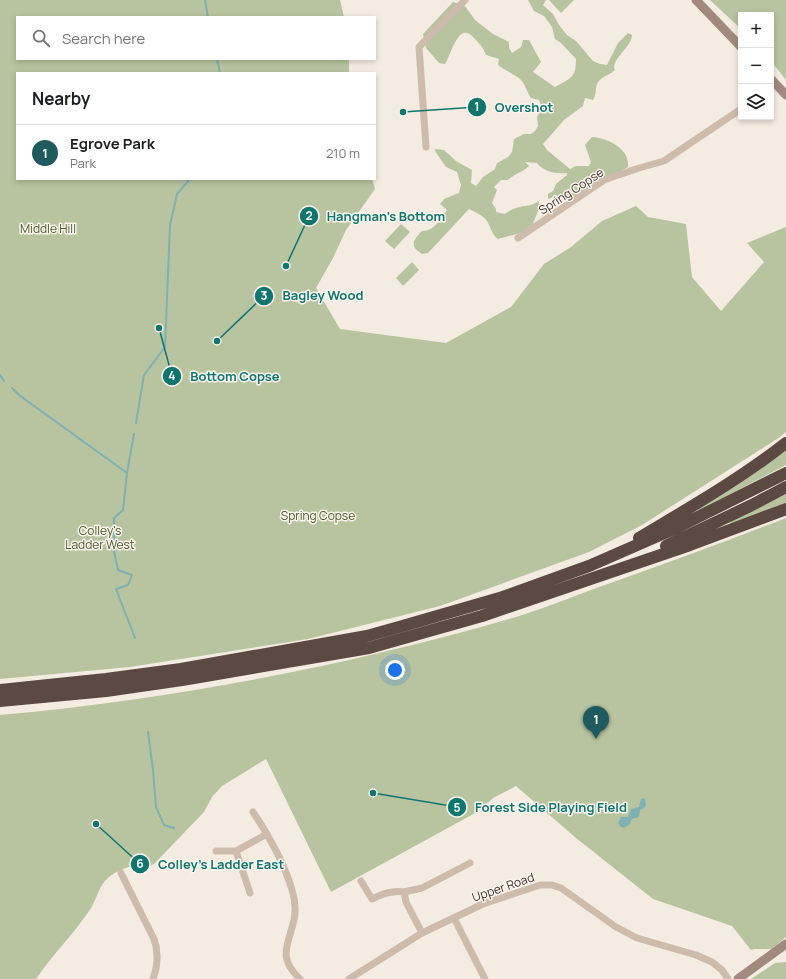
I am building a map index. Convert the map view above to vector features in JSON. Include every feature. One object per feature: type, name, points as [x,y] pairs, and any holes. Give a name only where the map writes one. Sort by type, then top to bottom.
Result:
[{"type":"highway","points":[[589,566],[705,499],[741,476],[786,443]]},
{"type":"highway","points":[[0,690],[98,680],[180,669],[367,636],[503,597],[589,566],[676,528],[786,473]]},
{"type":"highway","points":[[591,578],[681,540],[786,487]]},
{"type":"highway","points":[[0,701],[106,691],[182,680],[369,648],[482,616],[690,545],[786,509]]},
{"type":"street","points":[[426,147],[419,47],[465,0]]},
{"type":"street","points":[[696,0],[738,44]]},
{"type":"street","points":[[774,85],[786,95]]},
{"type":"street","name":"Spring Copse","points":[[518,238],[604,180],[664,161],[738,111]]},
{"type":"street","points":[[253,812],[267,834],[292,890],[295,911],[294,920],[286,947],[286,959],[291,971],[300,979]]},
{"type":"street","points":[[216,851],[236,851],[267,834]]},
{"type":"street","points":[[236,851],[250,893]]},
{"type":"street","points":[[360,881],[372,899],[390,892],[404,892],[422,888],[440,880],[470,863]]},
{"type":"street","points":[[121,873],[158,948],[158,958],[153,979]]},
{"type":"street","name":"Upper Road","points":[[349,979],[360,976],[422,933],[483,904],[540,885],[552,885],[561,888],[616,927],[632,935],[712,962],[722,970],[728,979]]},
{"type":"street","points":[[404,892],[406,902],[422,933]]},
{"type":"street","points":[[454,918],[485,979]]},
{"type":"street","points":[[738,979],[786,944]]},
{"type":"green space","points":[[0,0],[340,0],[344,16],[16,16],[16,60],[349,60],[349,72],[16,72],[16,180],[372,180],[375,189],[346,230],[333,258],[316,288],[340,329],[446,343],[511,307],[544,264],[571,247],[602,221],[636,206],[648,217],[686,224],[692,277],[721,311],[764,262],[747,243],[786,227],[786,432],[642,525],[589,552],[440,606],[308,639],[130,667],[0,679]]},
{"type":"green space","points":[[528,0],[546,0],[543,5],[553,14],[567,35],[576,41],[593,61],[600,64],[607,65],[618,43],[628,33],[632,35],[629,44],[615,63],[615,70],[598,82],[593,100],[585,98],[583,106],[564,120],[543,144],[547,150],[570,169],[576,166],[589,166],[591,162],[585,145],[592,137],[604,139],[621,149],[628,160],[628,167],[573,197],[570,196],[559,199],[556,196],[548,199],[548,194],[553,191],[556,184],[567,175],[567,173],[550,172],[537,163],[525,162],[529,166],[527,168],[508,180],[501,180],[494,187],[497,190],[492,203],[496,209],[496,212],[505,214],[518,207],[532,205],[539,201],[539,209],[531,228],[517,234],[498,239],[494,235],[488,222],[469,209],[428,253],[422,254],[414,246],[416,237],[422,231],[430,229],[437,224],[447,210],[440,204],[444,199],[459,193],[461,185],[457,172],[446,167],[435,149],[444,150],[456,161],[472,170],[471,183],[476,186],[483,177],[495,169],[497,163],[508,157],[512,152],[514,139],[524,134],[531,134],[535,131],[538,126],[537,117],[542,108],[539,100],[531,98],[521,80],[498,65],[499,59],[486,55],[479,43],[468,33],[463,33],[459,36],[445,64],[439,63],[426,48],[423,34],[453,2],[465,6],[475,20],[493,34],[509,42],[509,48],[512,53],[521,47],[523,40],[529,40],[541,62],[533,72],[555,87],[572,77],[575,70],[576,59],[561,43],[555,39],[552,27],[544,16],[534,11]]},
{"type":"green space","points":[[549,0],[574,0],[561,13]]},
{"type":"green space","points":[[710,0],[786,0],[786,80],[774,65],[774,12],[738,12],[738,26]]},
{"type":"green space","points":[[401,224],[410,232],[394,249],[385,241]]},
{"type":"green space","points":[[412,262],[419,270],[403,286],[396,278]]},
{"type":"green space","points":[[786,451],[786,465],[699,510],[697,508]]},
{"type":"green space","points":[[786,491],[786,503],[731,525],[730,521]]},
{"type":"green space","points":[[786,518],[786,937],[772,949],[751,950],[732,926],[653,899],[576,838],[516,786],[493,798],[477,812],[331,892],[266,759],[222,786],[212,797],[204,812],[155,863],[145,868],[134,865],[118,871],[109,877],[102,885],[92,907],[83,920],[36,979],[0,979],[0,715],[129,700],[193,690],[257,679],[384,652],[533,612]]},
{"type":"green space","points":[[786,962],[786,979],[751,979],[775,963]]},
{"type":"water","points":[[645,798],[646,805],[640,810],[639,817],[632,819],[629,825],[624,828],[621,827],[618,823],[621,817],[628,817],[631,809],[639,807],[641,799]]},
{"type":"waterway","points":[[205,0],[208,16]]},
{"type":"waterway","points":[[217,60],[220,72]]},
{"type":"waterway","points":[[136,423],[144,375],[165,347],[170,225],[177,194],[189,180]]},
{"type":"waterway","points":[[0,375],[4,381]]},
{"type":"waterway","points":[[12,388],[19,395],[127,473]]},
{"type":"waterway","points":[[134,434],[127,473],[123,510],[114,518],[114,551],[118,570],[132,575],[128,585],[116,589],[135,638]]},
{"type":"waterway","points":[[148,732],[156,807],[164,825],[174,828]]},
{"type":"place","name":"Overshot","points":[[403,112]]},
{"type":"place","name":"Hangman's Bottom","points":[[286,266]]},
{"type":"place","name":"Bottom Copse","points":[[159,328]]},
{"type":"place","name":"Bagley Wood","points":[[217,341]]},
{"type":"place","name":"Egrove Park","points":[[596,739]]},
{"type":"place","name":"Forest Side Playing Field","points":[[373,793]]},
{"type":"place","name":"Colley's Ladder East","points":[[96,824]]},
{"type":"park label","name":"Middle Hill","points":[[48,228]]},
{"type":"park label","name":"Colley's Ladder West","points":[[100,537]]}]
